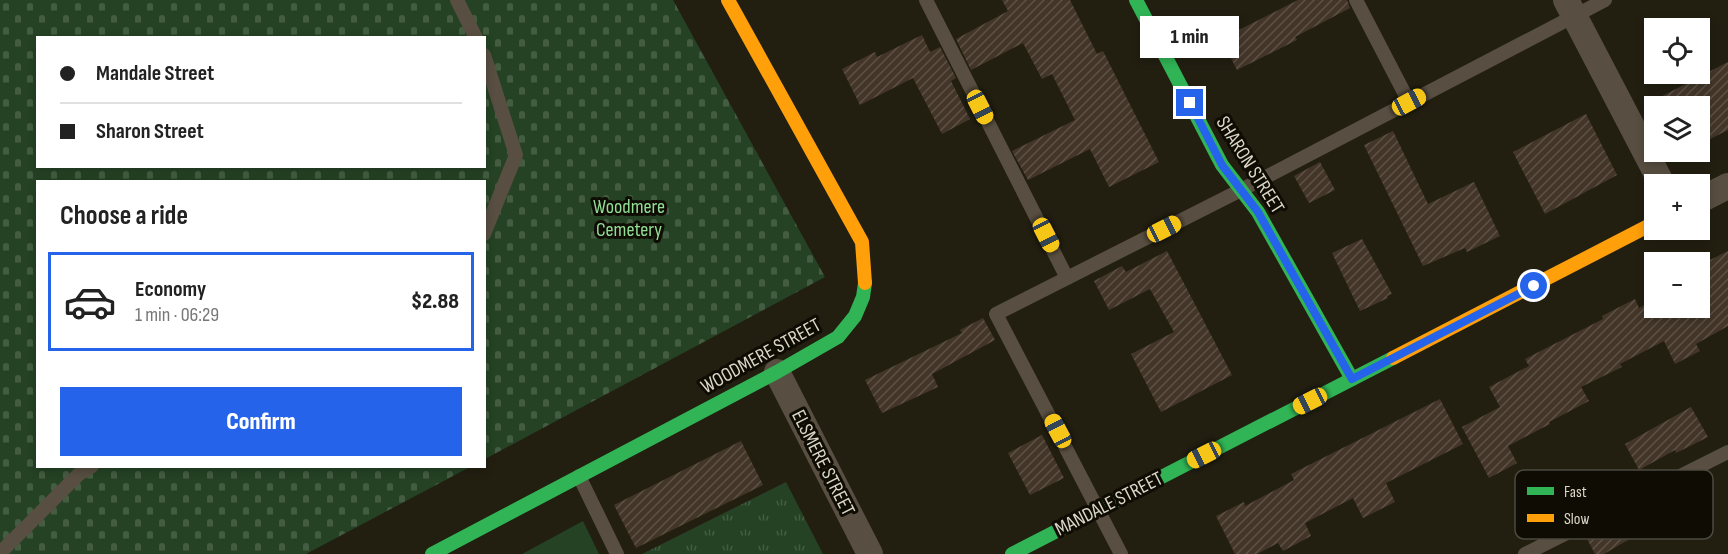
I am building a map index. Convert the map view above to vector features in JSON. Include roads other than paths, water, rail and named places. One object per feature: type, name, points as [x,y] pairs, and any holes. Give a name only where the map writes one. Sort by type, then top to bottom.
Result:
[{"type":"street","name":"WOODMERE STREET","points":[[432,554],[777,372],[838,337],[855,316],[863,297],[866,277],[862,242],[728,0]]},
{"type":"street","name":"SHARON STREET","points":[[1136,0],[1222,165],[1258,212],[1352,379]]},
{"type":"street","points":[[1570,8],[1657,174]]},
{"type":"street","points":[[1710,195],[1728,186]]},
{"type":"street","name":"MANDALE STREET","points":[[1012,554],[1644,228]]},
{"type":"street","name":"ELSMERE STREET","points":[[777,372],[870,554]]},
{"type":"lane","points":[[457,0],[475,36]]},
{"type":"lane","points":[[926,0],[1067,278]]},
{"type":"lane","points":[[1356,0],[1409,102]]},
{"type":"lane","points":[[1121,554],[996,314],[1409,102],[1570,8],[1605,0]]},
{"type":"lane","points":[[486,61],[516,155],[486,229]]},
{"type":"lane","points":[[1692,470],[1728,452]]},
{"type":"lane","points":[[0,553],[79,474],[89,468]]},
{"type":"lane","points":[[579,476],[617,554]]},
{"type":"lane","points":[[1525,554],[1555,539]]},
{"type":"park label","name":"Woodmere Cemetery","points":[[629,218]]}]
